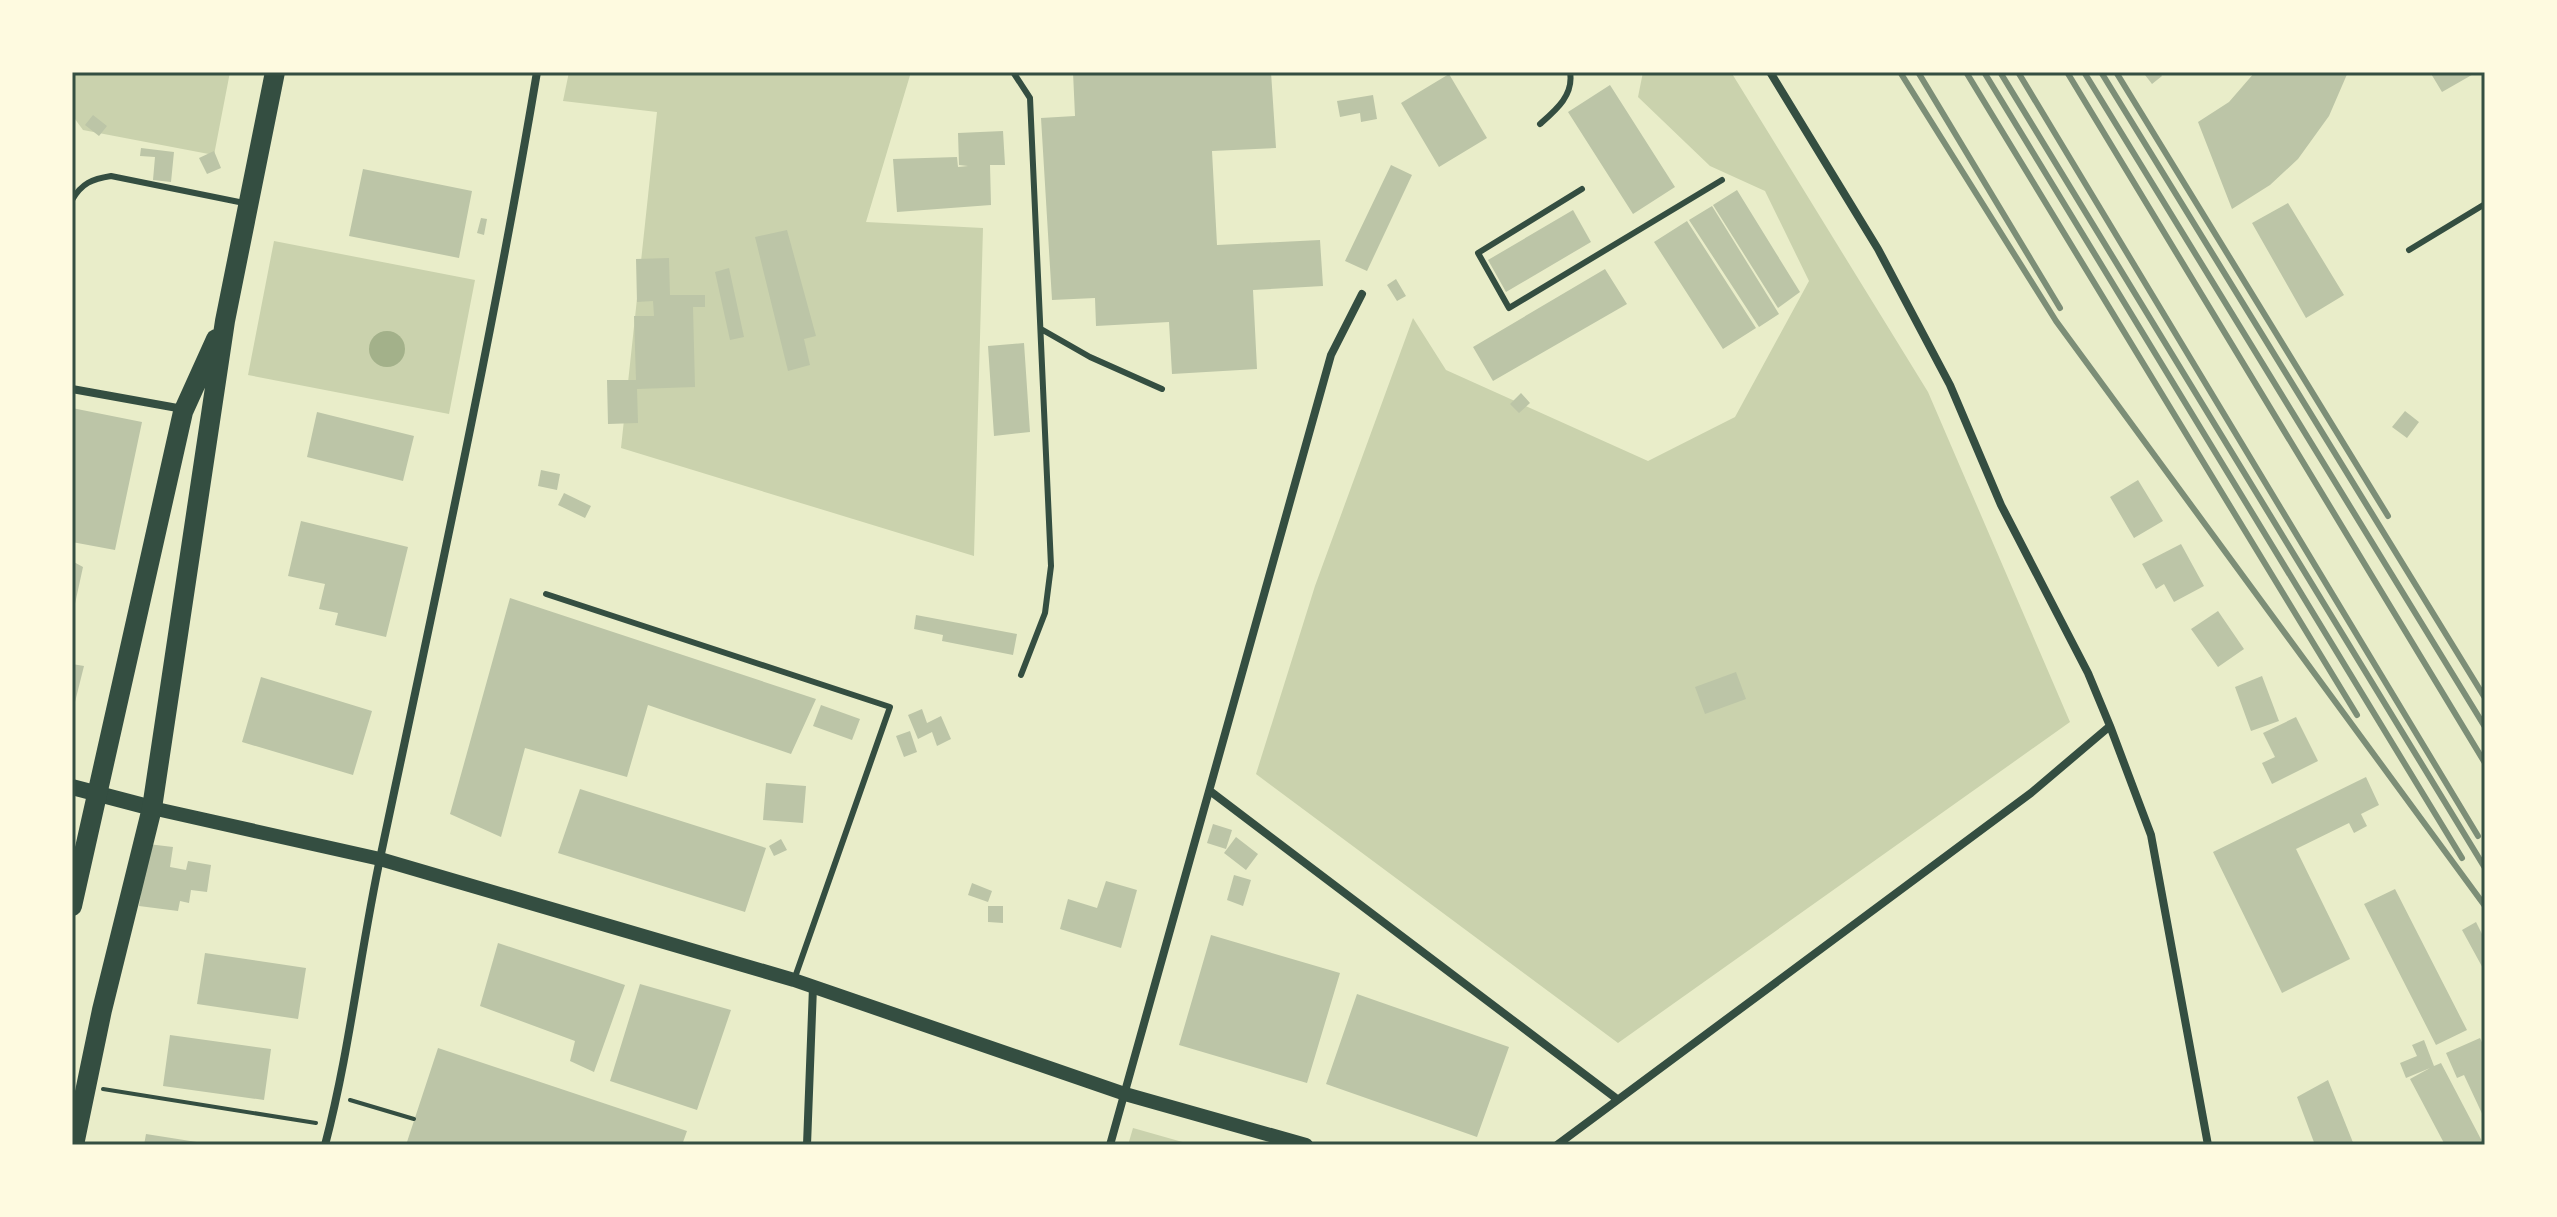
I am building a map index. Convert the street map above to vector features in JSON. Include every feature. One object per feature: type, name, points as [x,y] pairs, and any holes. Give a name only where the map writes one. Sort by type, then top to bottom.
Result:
[{"type":"main road","points":[[74,1145],[152,808],[225,321],[275,72]]},
{"type":"main road","points":[[72,906],[184,410],[225,321]]},
{"type":"main road","points":[[72,787],[152,808]]},
{"type":"street","points":[[325,1145],[380,859],[446,551],[537,72]]},
{"type":"street","points":[[1770,72],[1878,249],[1950,385],[2001,505],[2088,673],[2110,726],[2151,835],[2208,1145]]},
{"type":"street","points":[[1110,1145],[1331,355],[1362,294]]},
{"type":"street","points":[[72,389],[184,410]]},
{"type":"street","points":[[1557,1145],[2031,793],[2110,726]]},
{"type":"street","points":[[1210,791],[1617,1099]]},
{"type":"street","points":[[152,808],[380,859],[794,980],[1125,1094],[1306,1145]]},
{"type":"street","points":[[807,1145],[813,987]]},
{"type":"lane","points":[[1013,72],[1030,98],[1051,566],[1045,613],[1021,675]]},
{"type":"lane","points":[[1540,124],[1561,106],[1572,83],[1570,72]]},
{"type":"lane","points":[[72,200],[78,190],[92,179],[111,176],[248,204]]},
{"type":"lane","points":[[1582,189],[1478,253],[1509,308],[1722,180]]},
{"type":"lane","points":[[2409,250],[2485,204]]},
{"type":"lane","points":[[1041,329],[1090,357],[1162,389]]},
{"type":"lane","points":[[546,594],[890,707],[794,980]]},
{"type":"path","points":[[86,1086],[330,1126]]},
{"type":"path","points":[[336,1096],[414,1119]]},
{"type":"shaded area","points":[[72,72],[230,72],[214,155],[83,130],[72,115]]},
{"type":"shaded area","points":[[569,72],[911,72],[866,222],[983,228],[974,556],[621,448],[657,112],[563,101]]},
{"type":"shaded area","points":[[1643,72],[1731,72],[1928,392],[2070,722],[1618,1043],[1256,774],[1315,586],[1413,318],[1446,370],[1648,461],[1735,417],[1809,281],[1765,191],[1710,166],[1638,97]]},
{"type":"shaded area","points":[[274,241],[475,280],[449,414],[248,375]]},
{"type":"shaded area","points":[[387,331],[400,336],[405,349],[400,362],[387,367],[374,362],[369,349],[374,336]]},
{"type":"shaded area","points":[[1133,1128],[1193,1145],[1128,1145]]},
{"type":"building","points":[[1073,72],[1271,72],[1276,148],[1212,151],[1217,245],[1320,240],[1323,286],[1253,290],[1257,369],[1172,374],[1169,322],[1096,326],[1095,298],[1052,300],[1041,118],[1075,116]]},
{"type":"building","points":[[2159,72],[2162,76],[2152,84],[2145,75]]},
{"type":"building","points":[[2255,72],[2348,72],[2329,116],[2298,159],[2270,185],[2232,209],[2198,122],[2229,102]]},
{"type":"building","points":[[2430,72],[2477,72],[2442,92]]},
{"type":"building","points":[[1449,74],[1487,138],[1439,167],[1401,103]]},
{"type":"building","points":[[1610,85],[1675,187],[1633,214],[1568,112]]},
{"type":"building","points":[[1373,95],[1377,119],[1361,122],[1360,113],[1340,117],[1337,101]]},
{"type":"building","points":[[93,115],[107,126],[99,136],[85,125]]},
{"type":"building","points":[[1003,131],[1005,165],[990,165],[991,205],[897,212],[893,159],[957,157],[958,167],[968,166],[959,165],[958,133]]},
{"type":"building","points":[[141,148],[174,152],[171,182],[153,180],[155,157],[140,156]]},
{"type":"building","points":[[214,151],[221,168],[207,174],[199,158]]},
{"type":"building","points":[[1391,165],[1412,175],[1367,271],[1345,261]]},
{"type":"building","points":[[363,169],[472,191],[459,258],[349,236]]},
{"type":"building","points":[[1737,190],[1800,292],[1778,308],[1713,205]]},
{"type":"building","points":[[2288,203],[2344,295],[2306,318],[2252,223]]},
{"type":"building","points":[[1712,206],[1779,314],[1759,327],[1689,220]]},
{"type":"building","points":[[1573,210],[1591,242],[1506,292],[1488,260]]},
{"type":"building","points":[[481,218],[487,219],[484,235],[477,233]]},
{"type":"building","points":[[1687,221],[1756,328],[1723,349],[1654,242]]},
{"type":"building","points":[[787,230],[816,336],[804,339],[810,365],[788,371],[755,237]]},
{"type":"building","points":[[669,258],[670,295],[705,295],[705,307],[693,307],[695,387],[637,389],[638,423],[608,424],[607,380],[636,380],[634,316],[654,316],[653,301],[637,302],[636,259]]},
{"type":"building","points":[[729,268],[744,337],[730,340],[715,272]]},
{"type":"building","points":[[1605,269],[1627,304],[1493,381],[1473,347]]},
{"type":"building","points":[[1396,279],[1406,296],[1397,301],[1387,285]]},
{"type":"building","points":[[1024,343],[1030,432],[994,436],[988,346]]},
{"type":"building","points":[[1521,393],[1530,403],[1519,413],[1510,404]]},
{"type":"building","points":[[72,408],[142,422],[115,550],[72,542]]},
{"type":"building","points":[[2405,411],[2419,422],[2407,438],[2392,427]]},
{"type":"building","points":[[317,412],[414,436],[403,481],[307,457]]},
{"type":"building","points":[[541,470],[560,474],[557,490],[538,486]]},
{"type":"building","points":[[2138,480],[2163,521],[2134,538],[2110,497]]},
{"type":"building","points":[[564,493],[591,506],[585,518],[558,505]]},
{"type":"building","points":[[301,521],[408,547],[386,637],[335,625],[338,613],[319,609],[325,584],[288,576]]},
{"type":"building","points":[[2181,544],[2204,586],[2174,602],[2164,584],[2156,589],[2142,564]]},
{"type":"building","points":[[72,561],[83,567],[73,613],[72,613]]},
{"type":"building","points":[[510,598],[816,699],[791,754],[648,705],[627,777],[525,748],[501,837],[450,814]]},
{"type":"building","points":[[2218,611],[2244,649],[2218,667],[2191,629]]},
{"type":"building","points":[[916,615],[1017,634],[1013,655],[942,641],[943,635],[914,629]]},
{"type":"building","points":[[72,664],[84,666],[72,714]]},
{"type":"building","points":[[1736,672],[1746,699],[1705,714],[1695,687]]},
{"type":"building","points":[[2262,676],[2279,721],[2251,731],[2235,687]]},
{"type":"building","points":[[261,677],[372,711],[353,775],[242,742]]},
{"type":"building","points":[[821,705],[860,719],[852,740],[813,726]]},
{"type":"building","points":[[922,709],[927,723],[941,716],[951,739],[937,746],[932,732],[918,739],[908,715]]},
{"type":"building","points":[[2296,717],[2318,761],[2272,784],[2262,763],[2275,757],[2263,733]]},
{"type":"building","points":[[910,731],[917,752],[904,757],[896,736]]},
{"type":"building","points":[[2366,777],[2379,805],[2361,814],[2367,826],[2354,833],[2349,823],[2296,849],[2350,959],[2282,993],[2213,852]]},
{"type":"building","points":[[766,783],[806,786],[803,823],[763,820]]},
{"type":"building","points":[[580,789],[766,848],[745,912],[558,853]]},
{"type":"building","points":[[1213,824],[1232,830],[1226,849],[1207,843]]},
{"type":"building","points":[[1236,837],[1258,854],[1246,870],[1224,853]]},
{"type":"building","points":[[781,839],[787,850],[774,856],[769,846]]},
{"type":"building","points":[[148,844],[173,847],[170,867],[186,870],[188,861],[211,865],[207,892],[191,890],[189,903],[180,901],[178,911],[139,906]]},
{"type":"building","points":[[1234,875],[1251,880],[1243,906],[1227,900]]},
{"type":"building","points":[[1106,881],[1137,890],[1121,948],[1060,929],[1068,899],[1097,908]]},
{"type":"building","points":[[972,883],[992,891],[988,902],[968,895]]},
{"type":"building","points":[[2395,889],[2467,1030],[2436,1045],[2364,904]]},
{"type":"building","points":[[988,906],[1003,906],[1003,923],[988,922]]},
{"type":"building","points":[[2476,922],[2485,940],[2485,972],[2462,930]]},
{"type":"building","points":[[1211,935],[1340,973],[1307,1083],[1179,1045]]},
{"type":"building","points":[[498,943],[625,985],[594,1072],[570,1061],[575,1041],[480,1006]]},
{"type":"building","points":[[205,953],[306,968],[298,1019],[197,1004]]},
{"type":"building","points":[[640,984],[731,1010],[697,1110],[610,1081]]},
{"type":"building","points":[[1357,994],[1509,1047],[1477,1137],[1326,1084]]},
{"type":"building","points":[[170,1035],[271,1049],[264,1100],[163,1086]]},
{"type":"building","points":[[2480,1038],[2485,1049],[2485,1120],[2464,1075],[2457,1078],[2446,1053]]},
{"type":"building","points":[[2424,1040],[2434,1066],[2441,1063],[2484,1145],[2445,1145],[2410,1079],[2430,1068],[2406,1078],[2400,1063],[2417,1056],[2412,1045]]},
{"type":"building","points":[[438,1048],[687,1131],[682,1145],[406,1145]]},
{"type":"building","points":[[2328,1080],[2354,1145],[2315,1145],[2297,1097]]},
{"type":"building","points":[[146,1134],[203,1143],[203,1145],[144,1145]]},
{"type":"railway","points":[[1900,72],[2056,321],[2485,906]]},
{"type":"railway","points":[[1918,72],[2060,308]]},
{"type":"railway","points":[[1966,72],[2357,715]]},
{"type":"railway","points":[[1984,72],[2462,858]]},
{"type":"railway","points":[[2000,72],[2485,868]]},
{"type":"railway","points":[[2018,72],[2478,836]]},
{"type":"railway","points":[[2067,72],[2485,763]]},
{"type":"railway","points":[[2084,72],[2485,727]]},
{"type":"railway","points":[[2101,72],[2485,698]]},
{"type":"railway","points":[[2116,72],[2388,516]]}]
